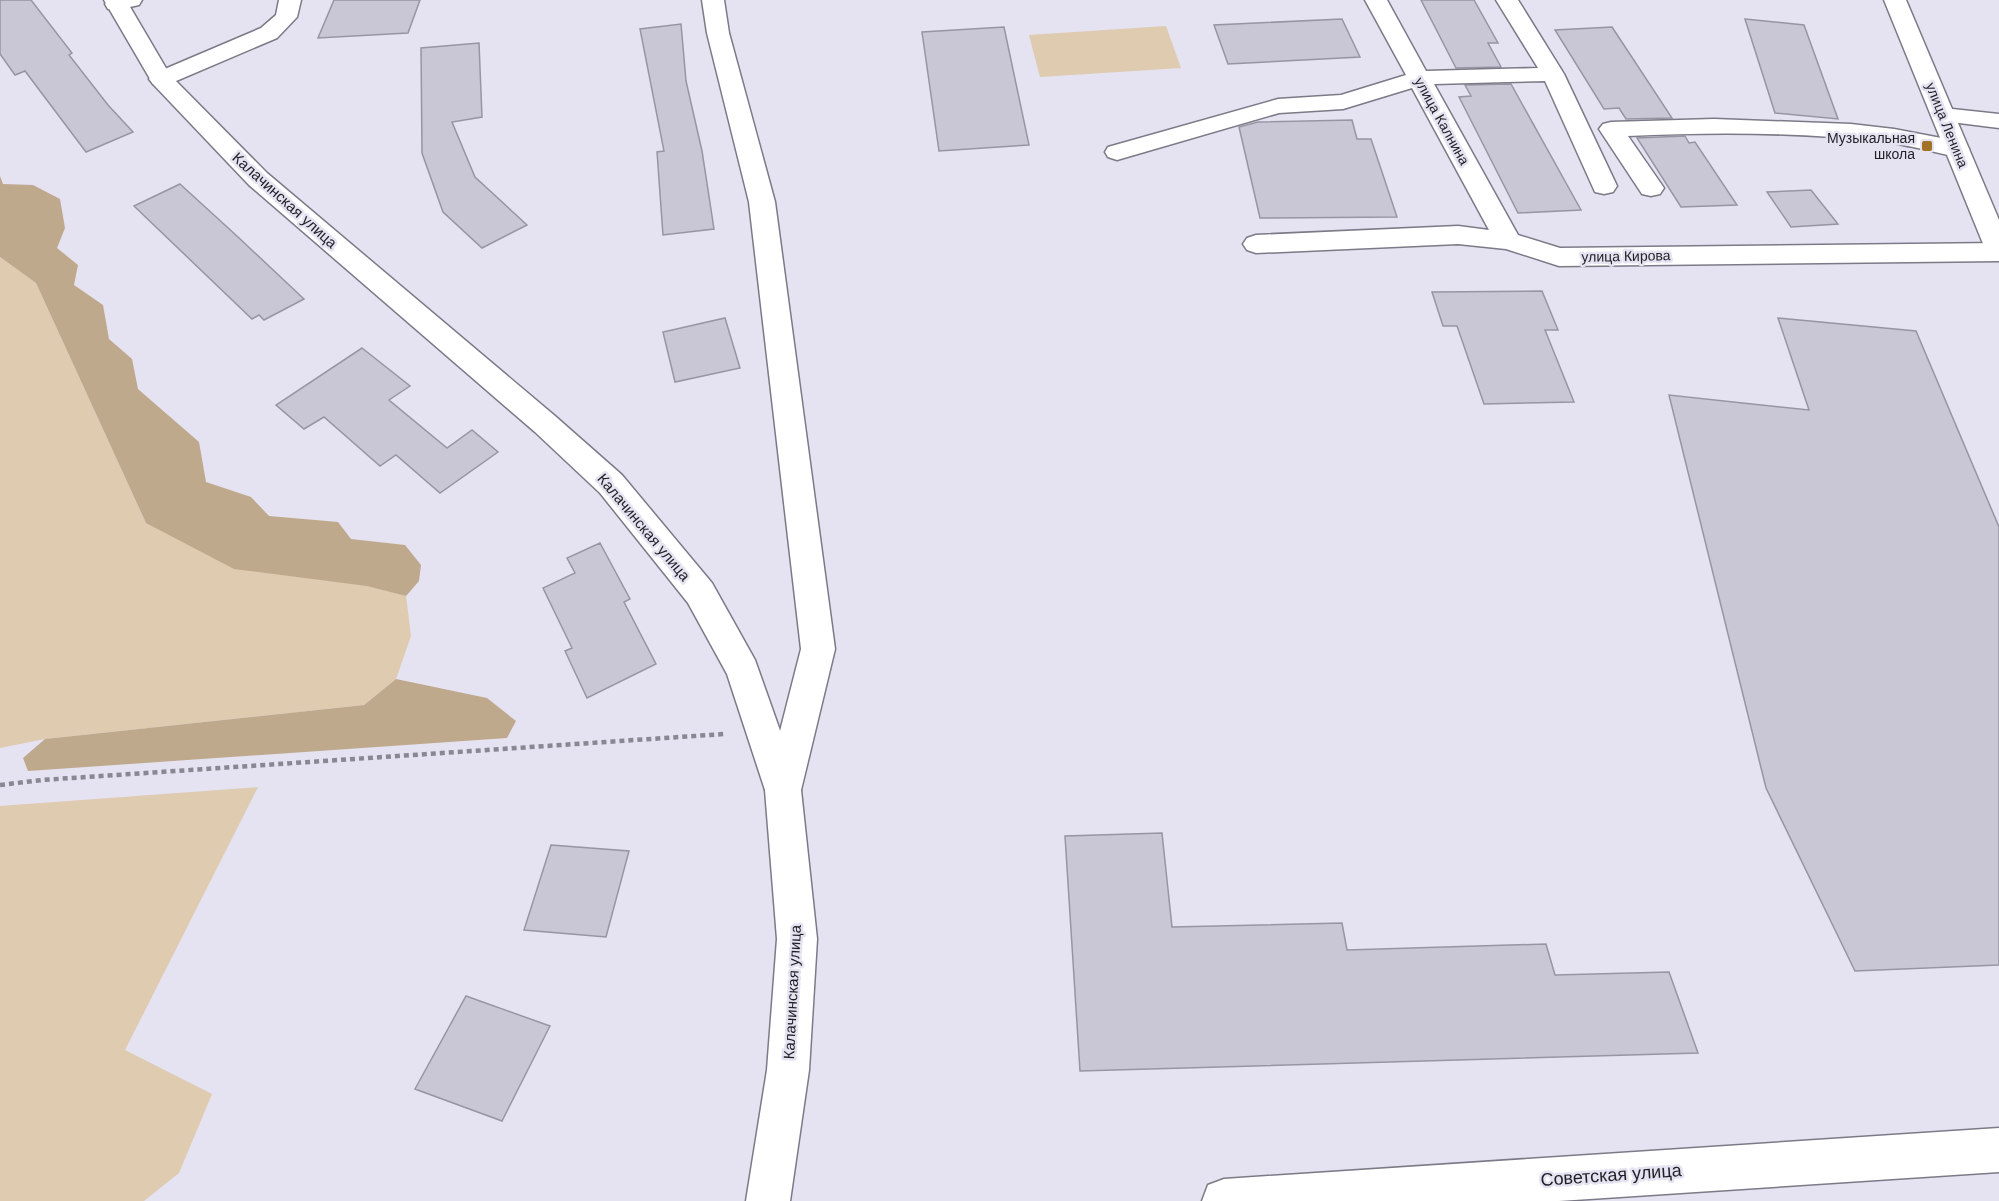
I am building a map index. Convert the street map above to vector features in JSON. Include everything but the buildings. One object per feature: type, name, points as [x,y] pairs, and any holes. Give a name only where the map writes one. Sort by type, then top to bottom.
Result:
[{"type":"main road","points":[[161,79],[269,33],[286,17],[290,0]]},
{"type":"main road","points":[[713,0],[718,33],[762,202],[818,649],[783,790]]},
{"type":"main road","name":"улица Калнина","points":[[1376,0],[1508,241]]},
{"type":"main road","points":[[1507,0],[1553,74],[1604,186]]},
{"type":"main road","name":"улица Ленина","points":[[1895,0],[1999,251]]},
{"type":"main road","name":"Калачинская улица","points":[[121,1],[161,79],[258,179],[545,424],[611,484],[700,593],[743,671],[783,790],[797,939],[788,1070],[768,1201]]},
{"type":"main road","points":[[1117,152],[1278,106],[1343,102],[1419,78],[1553,74]]},
{"type":"main road","points":[[1943,115],[1999,121]]},
{"type":"main road","points":[[1651,188],[1611,129],[1682,126],[1791,129],[1886,135],[1957,150]]},
{"type":"main road","name":"улица Кирова","points":[[1256,244],[1458,235],[1508,241],[1559,257],[1999,251]]},
{"type":"main road","name":"Советская улица","points":[[1224,1201],[1999,1150]]},
{"type":"path","points":[[0,785],[42,780],[763,731]]},
{"type":"shaded area","points":[[1166,26],[1181,68],[1040,77],[1029,35]]},
{"type":"shaded area","points":[[0,176],[3,184],[33,185],[60,199],[65,228],[57,248],[78,265],[74,285],[103,305],[109,339],[132,359],[138,389],[199,442],[206,482],[251,497],[269,516],[338,522],[351,539],[405,545],[421,565],[419,581],[406,596],[367,586],[234,569],[146,523],[36,283],[0,257]]},
{"type":"shaded area","points":[[0,257],[36,283],[146,523],[406,596],[411,636],[396,679],[364,705],[45,739],[0,748]]},
{"type":"shaded area","points":[[396,679],[487,698],[516,721],[507,738],[28,771],[23,758],[45,739],[364,705]]},
{"type":"shaded area","points":[[258,787],[125,1050],[212,1094],[179,1173],[144,1201],[0,1201],[0,806]]},
{"type":"place","name":"Музыкальная школа","points":[[1927,146]]}]
